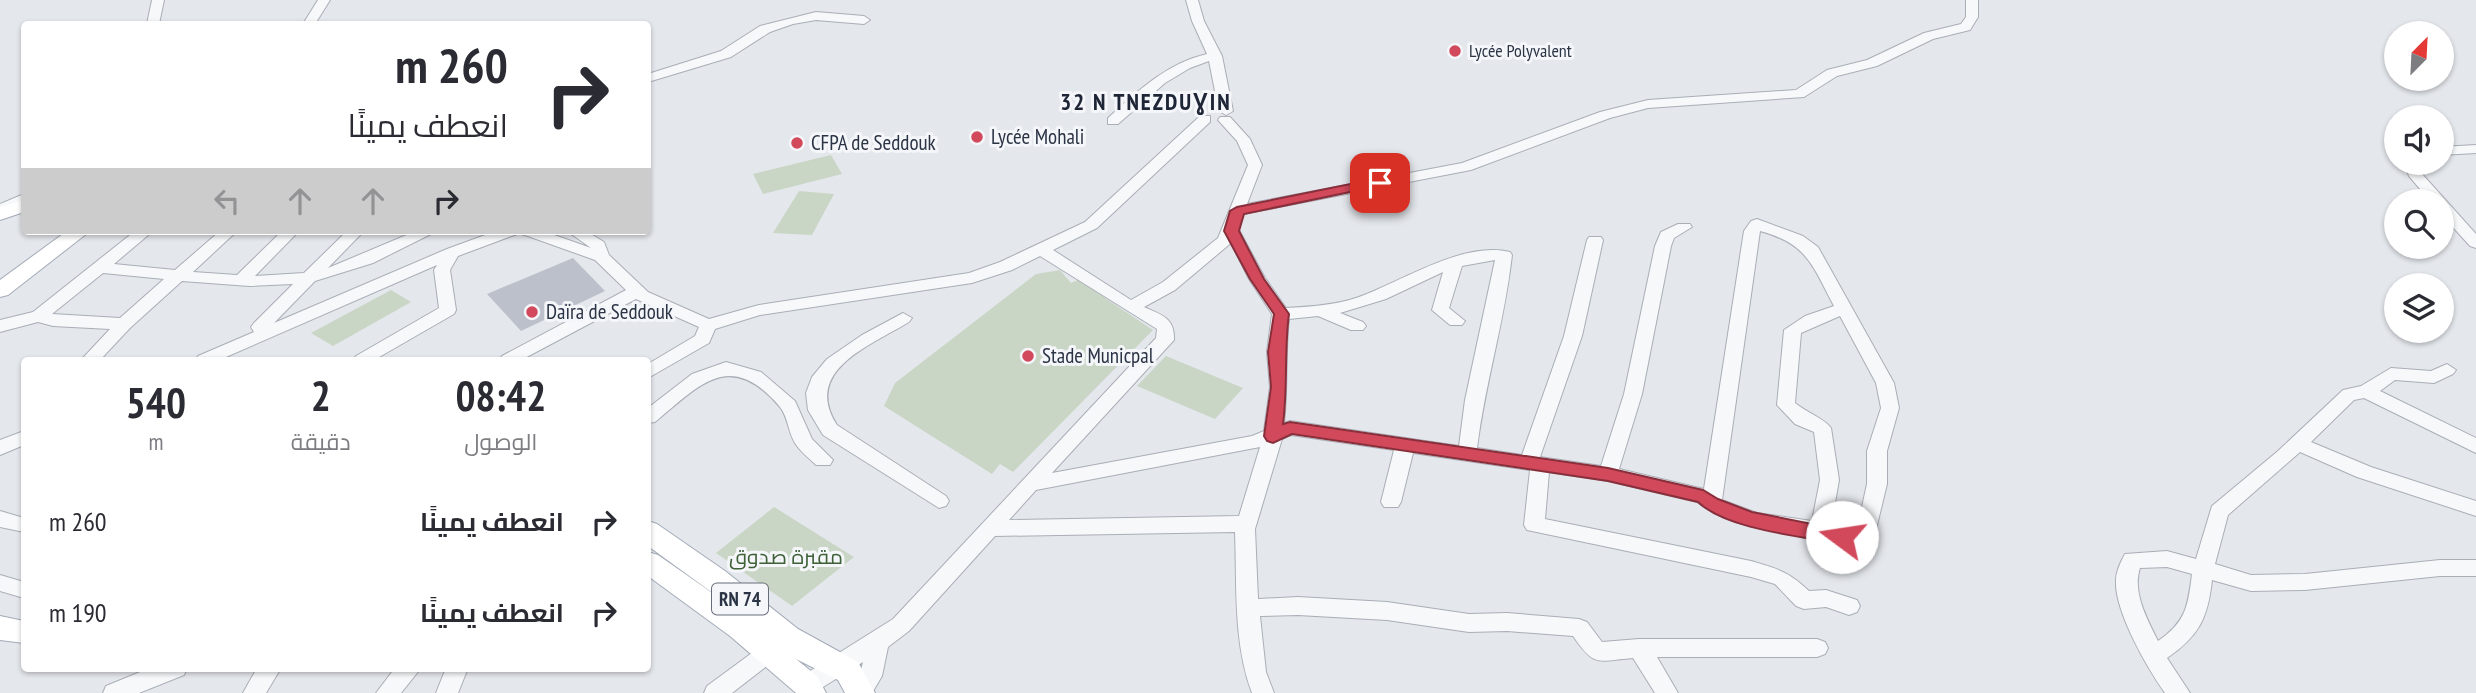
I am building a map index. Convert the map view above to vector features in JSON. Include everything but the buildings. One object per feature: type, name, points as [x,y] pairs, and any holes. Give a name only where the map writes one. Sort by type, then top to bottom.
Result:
[{"type":"main road","points":[[0,212],[21,207]]},
{"type":"main road","points":[[0,290],[75,235]]},
{"type":"main road","name":"RN 74","points":[[651,533],[706,572],[785,637],[833,666],[848,671],[860,693]]},
{"type":"main road","name":"RN 74","points":[[651,564],[740,628],[809,689]]},
{"type":"main road","points":[[0,628],[21,632]]},
{"type":"street","points":[[154,21],[157,0],[172,0]]},
{"type":"street","points":[[311,21],[324,0]]},
{"type":"street","points":[[539,235],[601,257],[638,291],[708,325],[759,310],[972,278],[1091,225],[1218,112],[1221,78],[1192,0]]},
{"type":"street","points":[[1237,211],[1466,167],[1605,115],[1648,104],[1799,94],[1832,73],[1872,63],[1929,36],[1966,27],[1972,17],[1972,0]]},
{"type":"street","points":[[651,77],[726,54],[765,29],[790,21],[816,16],[864,20]]},
{"type":"street","points":[[1113,121],[1172,71],[1215,56]]},
{"type":"street","points":[[1131,307],[1169,286],[1213,251],[1232,231],[1237,211],[1253,175],[1254,160],[1240,134],[1218,112]]},
{"type":"street","points":[[2454,150],[2476,149]]},
{"type":"street","points":[[2416,175],[2428,189]]},
{"type":"street","points":[[0,212],[21,201]]},
{"type":"street","points":[[2454,219],[2476,243]]},
{"type":"street","points":[[1030,484],[1095,474],[1273,436],[1290,428],[1608,474],[1703,496],[1712,504],[1750,518],[1819,531],[1864,544],[1877,484],[1877,451],[1890,408],[1885,383],[1812,250],[1797,239],[1756,224],[1752,231],[1712,504]]},
{"type":"street","points":[[1608,474],[1633,394],[1663,246],[1667,235],[1684,227]]},
{"type":"street","points":[[1232,231],[1257,279],[1281,314],[1276,352],[1279,387],[1273,436],[1246,524],[1248,608],[1255,672],[1263,693]]},
{"type":"street","points":[[0,326],[38,316],[140,235]]},
{"type":"street","points":[[93,357],[124,324],[225,235]]},
{"type":"street","points":[[241,280],[288,235]]},
{"type":"street","points":[[264,334],[260,327],[352,235]]},
{"type":"street","points":[[101,268],[241,280],[306,279],[368,259],[420,235]]},
{"type":"street","points":[[211,357],[498,235]]},
{"type":"street","points":[[581,235],[597,245],[601,257]]},
{"type":"street","points":[[1595,240],[1589,257],[1585,292],[1534,464],[1534,525],[1751,569],[1782,578],[1804,600],[1826,598],[1849,606]]},
{"type":"street","points":[[809,689],[833,666],[877,645],[955,570],[1030,484],[1165,340],[1166,328],[1158,320],[1131,307],[1041,249]]},
{"type":"street","points":[[367,357],[448,310],[442,270],[453,252]]},
{"type":"street","points":[[1281,314],[1324,312],[1363,301],[1455,261],[1474,255],[1504,255],[1502,282],[1474,400],[1467,454]]},
{"type":"street","points":[[1455,261],[1440,310],[1456,321]]},
{"type":"street","points":[[514,357],[638,291]]},
{"type":"street","points":[[1819,531],[1831,496],[1827,448],[1822,428],[1802,419],[1786,405],[1793,330],[1811,320],[1845,308]]},
{"type":"street","points":[[1324,312],[1357,326]]},
{"type":"street","points":[[38,316],[53,321],[124,324]]},
{"type":"street","points":[[903,318],[830,366],[816,381],[813,397],[817,416],[830,430],[939,501]]},
{"type":"street","points":[[651,370],[703,340],[708,325]]},
{"type":"street","points":[[651,415],[698,378],[726,368],[755,376],[789,405],[804,443],[823,460]]},
{"type":"street","points":[[2153,655],[2181,637],[2198,610],[2203,570],[2219,511],[2348,394],[2366,392],[2391,374],[2434,377],[2447,370]]},
{"type":"street","points":[[2366,392],[2476,446]]},
{"type":"street","points":[[798,428],[817,416]]},
{"type":"street","points":[[0,448],[21,438]]},
{"type":"street","points":[[2296,443],[2364,472],[2476,509]]},
{"type":"street","points":[[1391,502],[1405,445]]},
{"type":"street","points":[[0,519],[21,524]]},
{"type":"street","points":[[991,528],[1246,524]]},
{"type":"street","points":[[2179,693],[2153,655],[2126,581],[2132,560],[2167,559],[2250,583],[2305,582],[2440,568],[2476,568]]},
{"type":"street","points":[[0,583],[21,589]]},
{"type":"street","points":[[1248,608],[1298,606],[1387,611],[1468,623],[1578,628],[1596,652],[1639,648],[1817,648]]},
{"type":"street","points":[[860,693],[871,676],[877,645]]},
{"type":"street","points":[[1639,648],[1667,693]]},
{"type":"street","points":[[715,693],[768,653]]},
{"type":"street","points":[[114,693],[166,672]]},
{"type":"street","points":[[254,693],[267,672]]},
{"type":"street","points":[[387,693],[406,672]]},
{"type":"street","points":[[447,693],[455,672]]},
{"type":"green space","points":[[831,155],[842,174],[763,194],[753,174]]},
{"type":"green space","points":[[799,191],[834,194],[812,235],[773,233]]},
{"type":"green space","name":"Stade Municpal","points":[[1060,270],[1071,283],[1078,280],[1153,330],[1013,472],[1000,464],[992,474],[884,406],[895,383],[1036,274]]},
{"type":"green space","points":[[391,290],[411,302],[333,346],[311,333]]},
{"type":"green space","points":[[1166,356],[1243,388],[1215,419],[1137,386]]},
{"type":"green space","name":"مقبرة صدوق","points":[[774,507],[854,557],[792,606],[716,553]]},
{"type":"place","name":"Lycée Polyvalent","points":[[1455,51]]},
{"type":"place","name":"Lycée Mohali","points":[[977,137]]},
{"type":"place","name":"CFPA de Seddouk","points":[[797,143]]},
{"type":"place","name":"Daïra de Seddouk","points":[[532,312]]},
{"type":"place","name":"Stade Municpal","points":[[1028,356]]},
{"type":"district","name":"32 N TNEZDUƔIN","points":[[1146,102]]},
{"type":"route","points":[[1380,183],[1237,211],[1232,231],[1257,279],[1281,314],[1276,352],[1279,387],[1273,436],[1290,428],[1608,474],[1703,496],[1712,504],[1750,518],[1842,537]]}]
